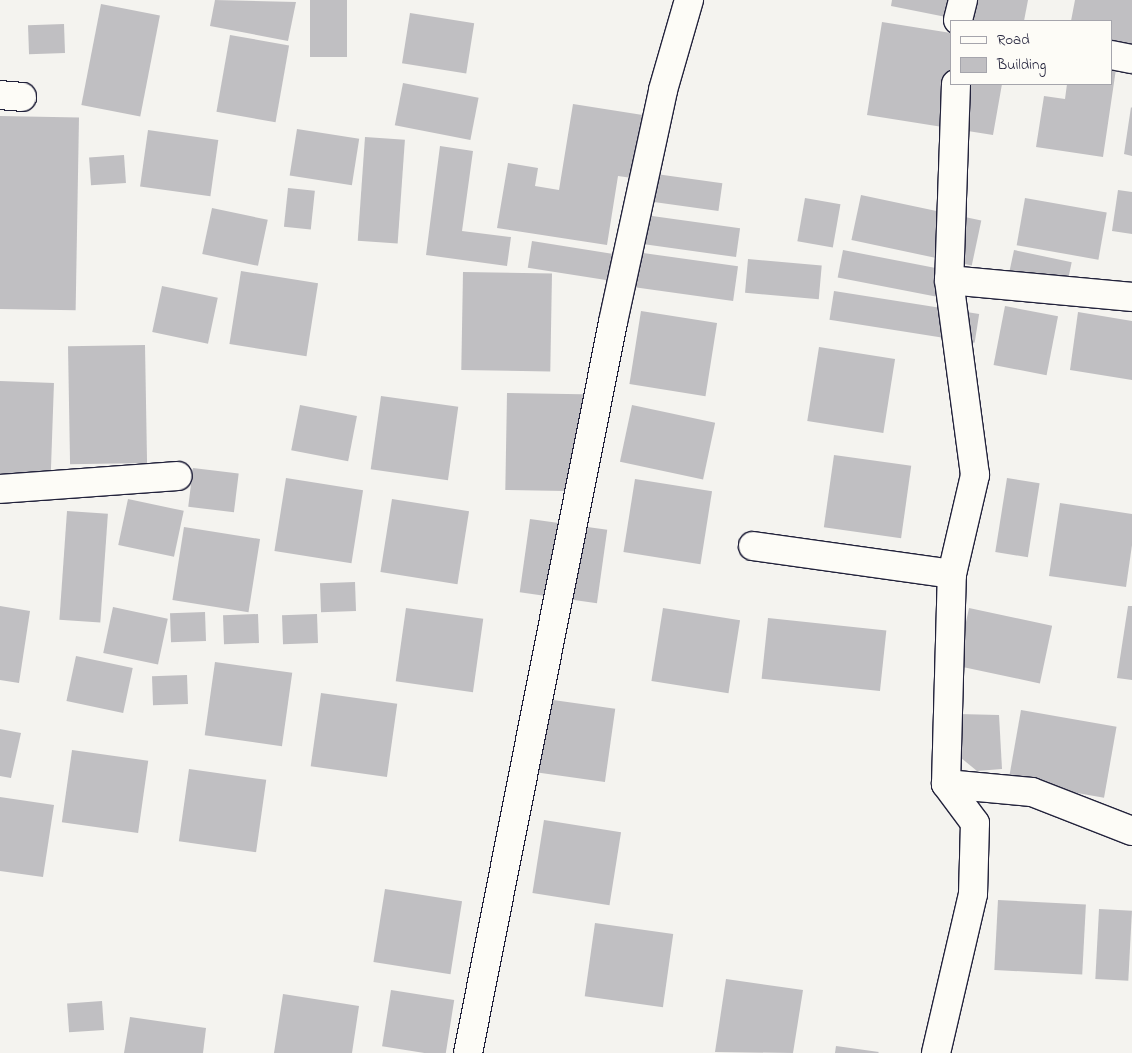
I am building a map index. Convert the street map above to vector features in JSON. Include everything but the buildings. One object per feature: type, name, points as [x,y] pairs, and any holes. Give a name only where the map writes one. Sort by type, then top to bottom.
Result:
[{"type":"street","points":[[468,1053],[615,312],[663,90],[689,0]]},
{"type":"street","points":[[1112,55],[1132,60]]},
{"type":"street","points":[[936,1053],[974,894],[975,823],[946,784],[952,574],[975,476],[949,280],[956,85]]},
{"type":"street","points":[[949,280],[1132,297]]},
{"type":"street","points":[[0,489],[178,476]]},
{"type":"street","points":[[753,546],[952,574]]},
{"type":"street","points":[[946,784],[1032,792],[1132,831]]}]
